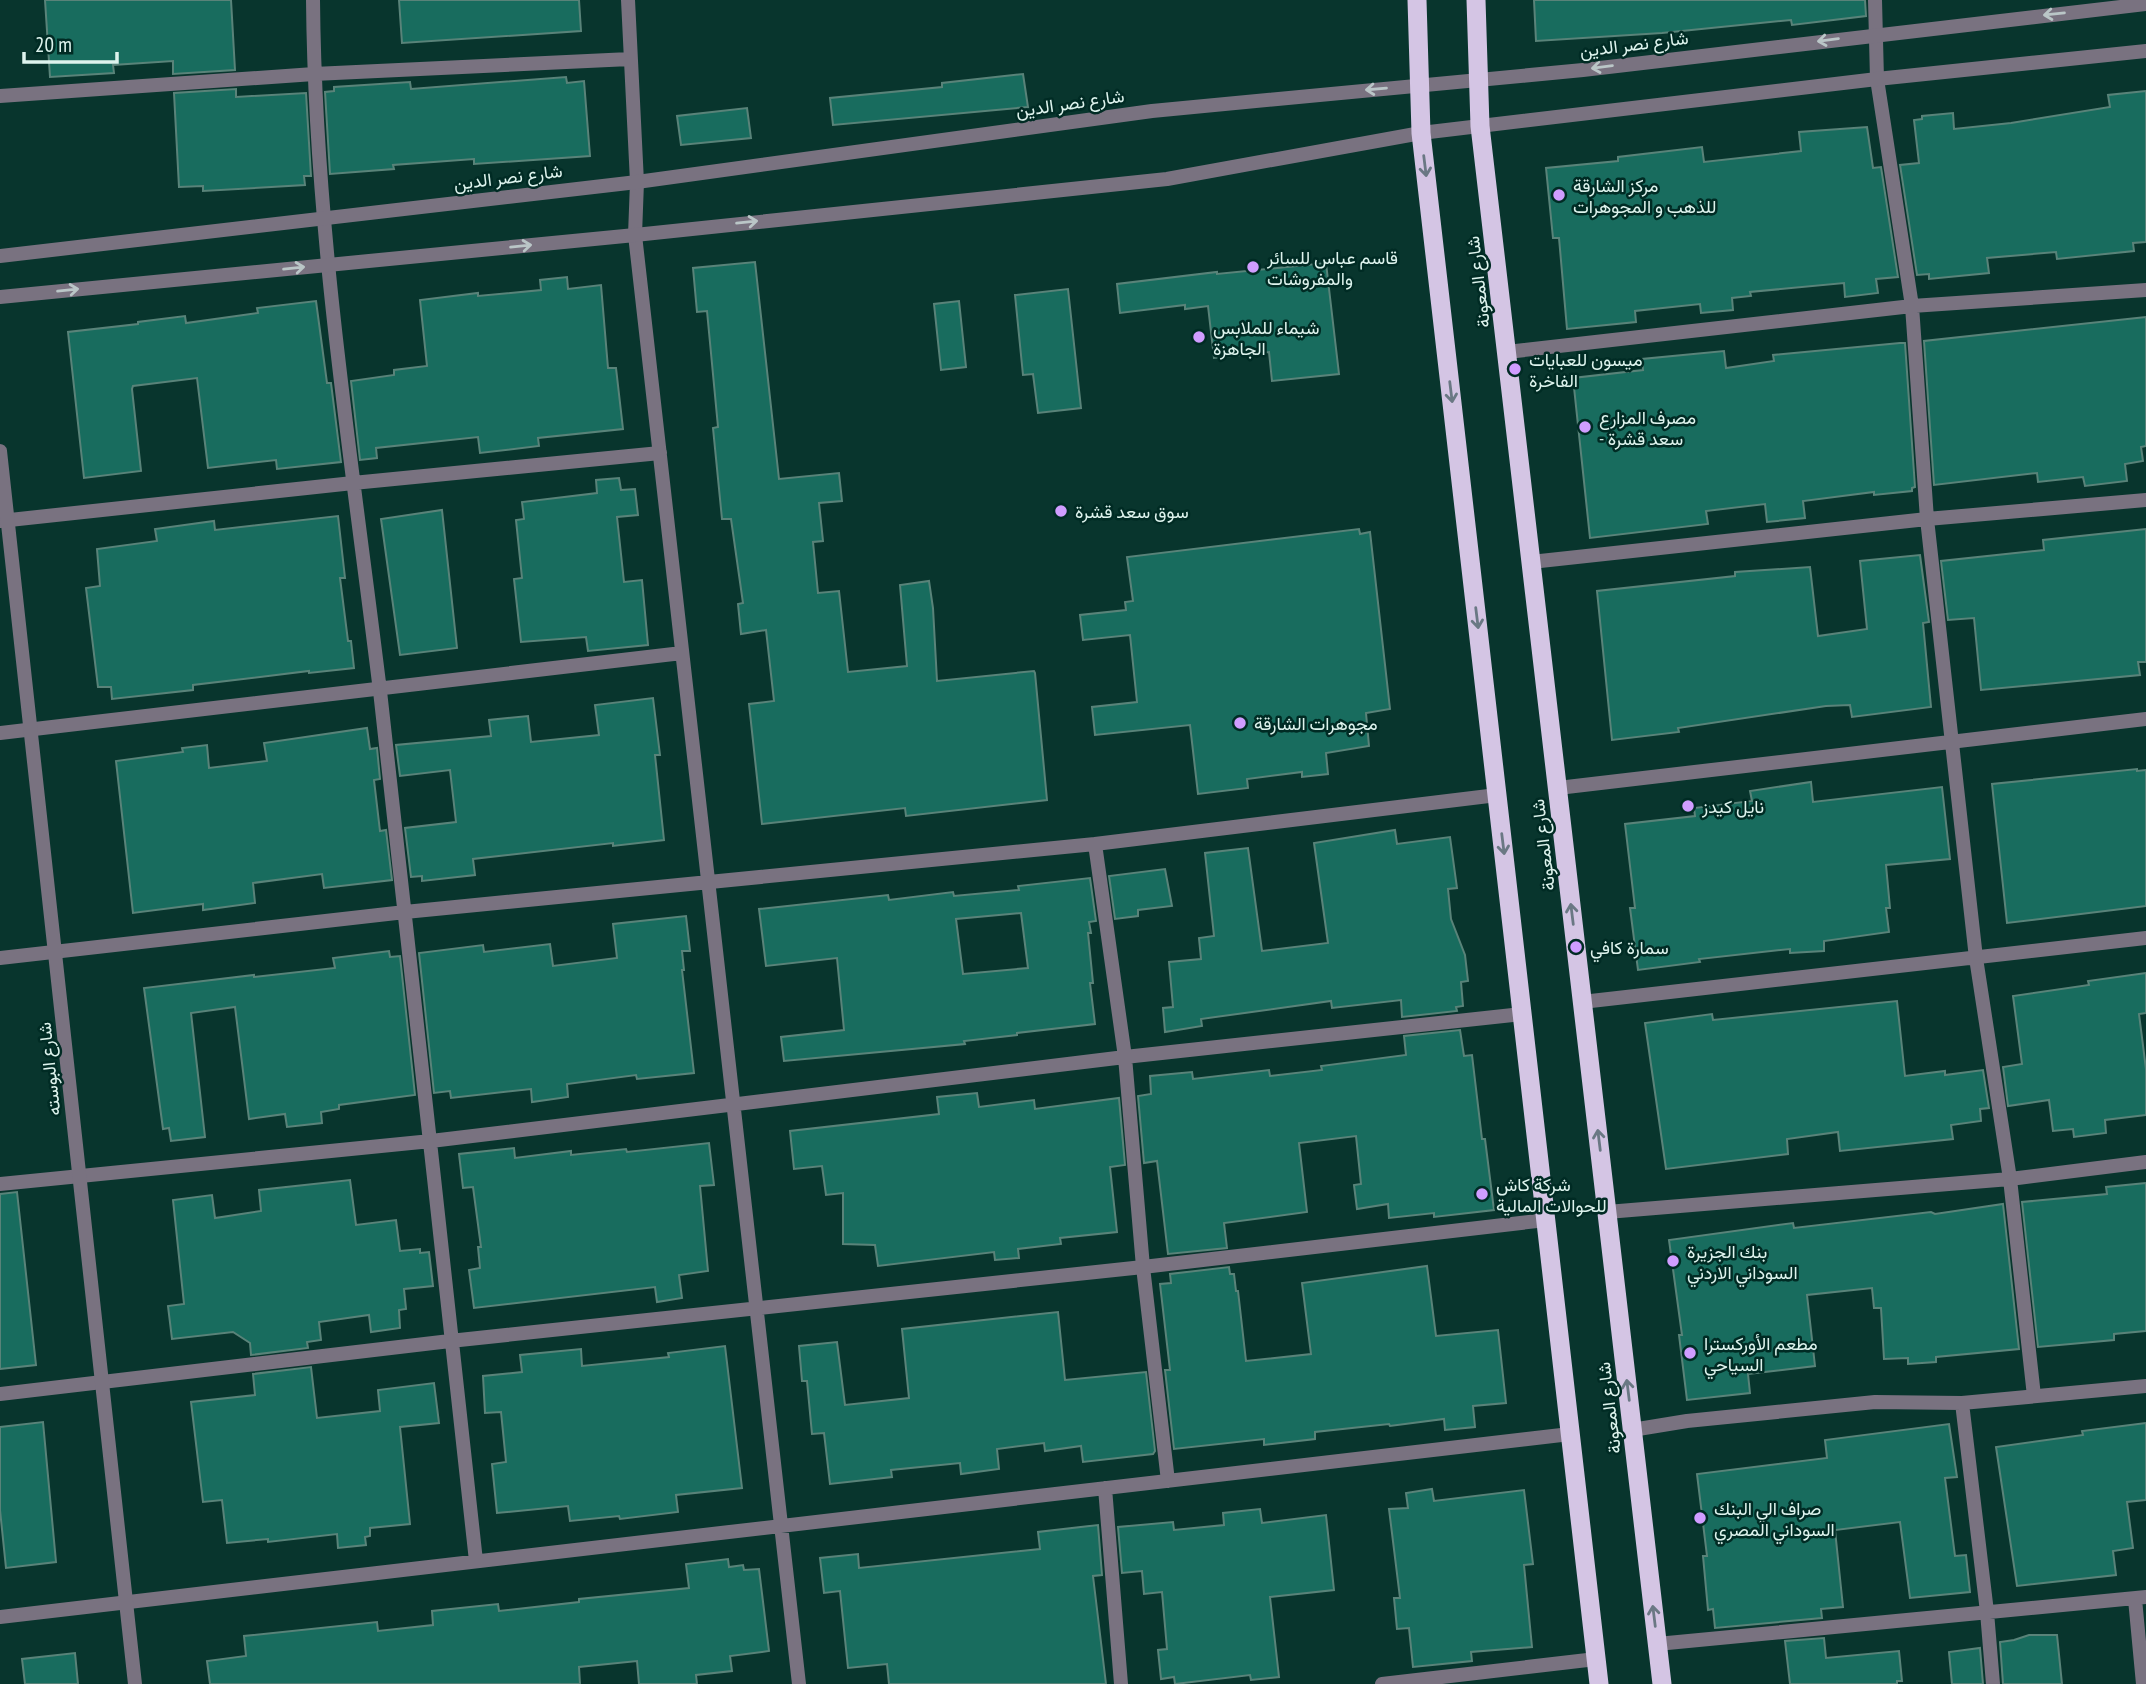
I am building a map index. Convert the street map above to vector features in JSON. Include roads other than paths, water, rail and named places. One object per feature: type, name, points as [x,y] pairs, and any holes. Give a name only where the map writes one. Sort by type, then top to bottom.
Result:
[{"type":"highway","points":[[1417,0],[1421,133],[1599,1684]]},
{"type":"highway","name":"شارع المعونة","points":[[1476,0],[1480,126],[1662,1684]]},
{"type":"street","points":[[313,0],[314,74],[323,218],[405,912],[476,1561]]},
{"type":"street","points":[[628,0],[636,182],[635,235],[799,1684]]},
{"type":"street","points":[[1875,0],[1878,34],[1877,79],[1912,306],[1927,519],[1951,741],[1976,958],[2010,1179],[2034,1396]]},
{"type":"street","name":"شارع نصر الدين","points":[[0,256],[636,182],[1152,111],[1583,70],[2146,4]]},
{"type":"street","points":[[0,297],[635,235],[1167,179],[1421,133],[1877,79],[2146,51]]},
{"type":"street","points":[[0,96],[314,74],[630,59]]},
{"type":"street","points":[[1507,352],[1912,306],[2146,290]]},
{"type":"street","name":"شارع البوسته","points":[[0,451],[4,521],[31,730],[135,1684]]},
{"type":"street","points":[[4,521],[660,453]]},
{"type":"street","points":[[1531,562],[1927,519],[2146,500]]},
{"type":"street","points":[[0,733],[682,653]]},
{"type":"street","points":[[1558,788],[2146,719]]},
{"type":"street","points":[[0,958],[405,912],[1096,844],[1497,795]]},
{"type":"street","points":[[1096,844],[1125,1057],[1143,1267],[1168,1481]]},
{"type":"street","points":[[1582,1002],[2146,938]]},
{"type":"street","points":[[0,1184],[431,1141],[1125,1057],[1522,1014]]},
{"type":"street","points":[[1607,1212],[2010,1179],[2146,1162]]},
{"type":"street","points":[[0,1394],[450,1341],[1143,1267],[1546,1220]]},
{"type":"street","points":[[1632,1430],[1875,1402],[1962,1404],[2146,1386]]},
{"type":"street","points":[[1962,1404],[1993,1684]]},
{"type":"street","points":[[0,1617],[1570,1434]]},
{"type":"street","points":[[1105,1488],[1121,1684]]},
{"type":"street","points":[[1657,1644],[2140,1598],[2143,1684]]},
{"type":"street","points":[[1382,1684],[1596,1659]]},
{"type":"place","name":"مركز الشارقة للذهب و المجوهرات","points":[[1559,195]]},
{"type":"place","name":"قاسم عباس للسائر والمفروشات","points":[[1253,267]]},
{"type":"place","name":"شيماء للملابس الجاهزة","points":[[1199,337]]},
{"type":"place","name":"ميسون للعبايات الفاخرة","points":[[1515,369]]},
{"type":"place","name":"مصرف المزارع - سعد قشرة","points":[[1585,427]]},
{"type":"place","name":"سوق سعد قشرة","points":[[1061,511]]},
{"type":"place","name":"مجوهرات الشارقة","points":[[1240,723]]},
{"type":"place","name":"نايل كيدز","points":[[1688,806]]},
{"type":"place","name":"سمارة كافي","points":[[1576,947]]},
{"type":"place","name":"شركة كاش للحوالات المالية","points":[[1482,1194]]},
{"type":"place","name":"بنك الجزيرة السوداني الاردني","points":[[1673,1261]]},
{"type":"place","name":"مطعم الأوركسترا السياحي","points":[[1690,1353]]},
{"type":"place","name":"صراف الي البنك السوداني المصري","points":[[1700,1518]]}]
